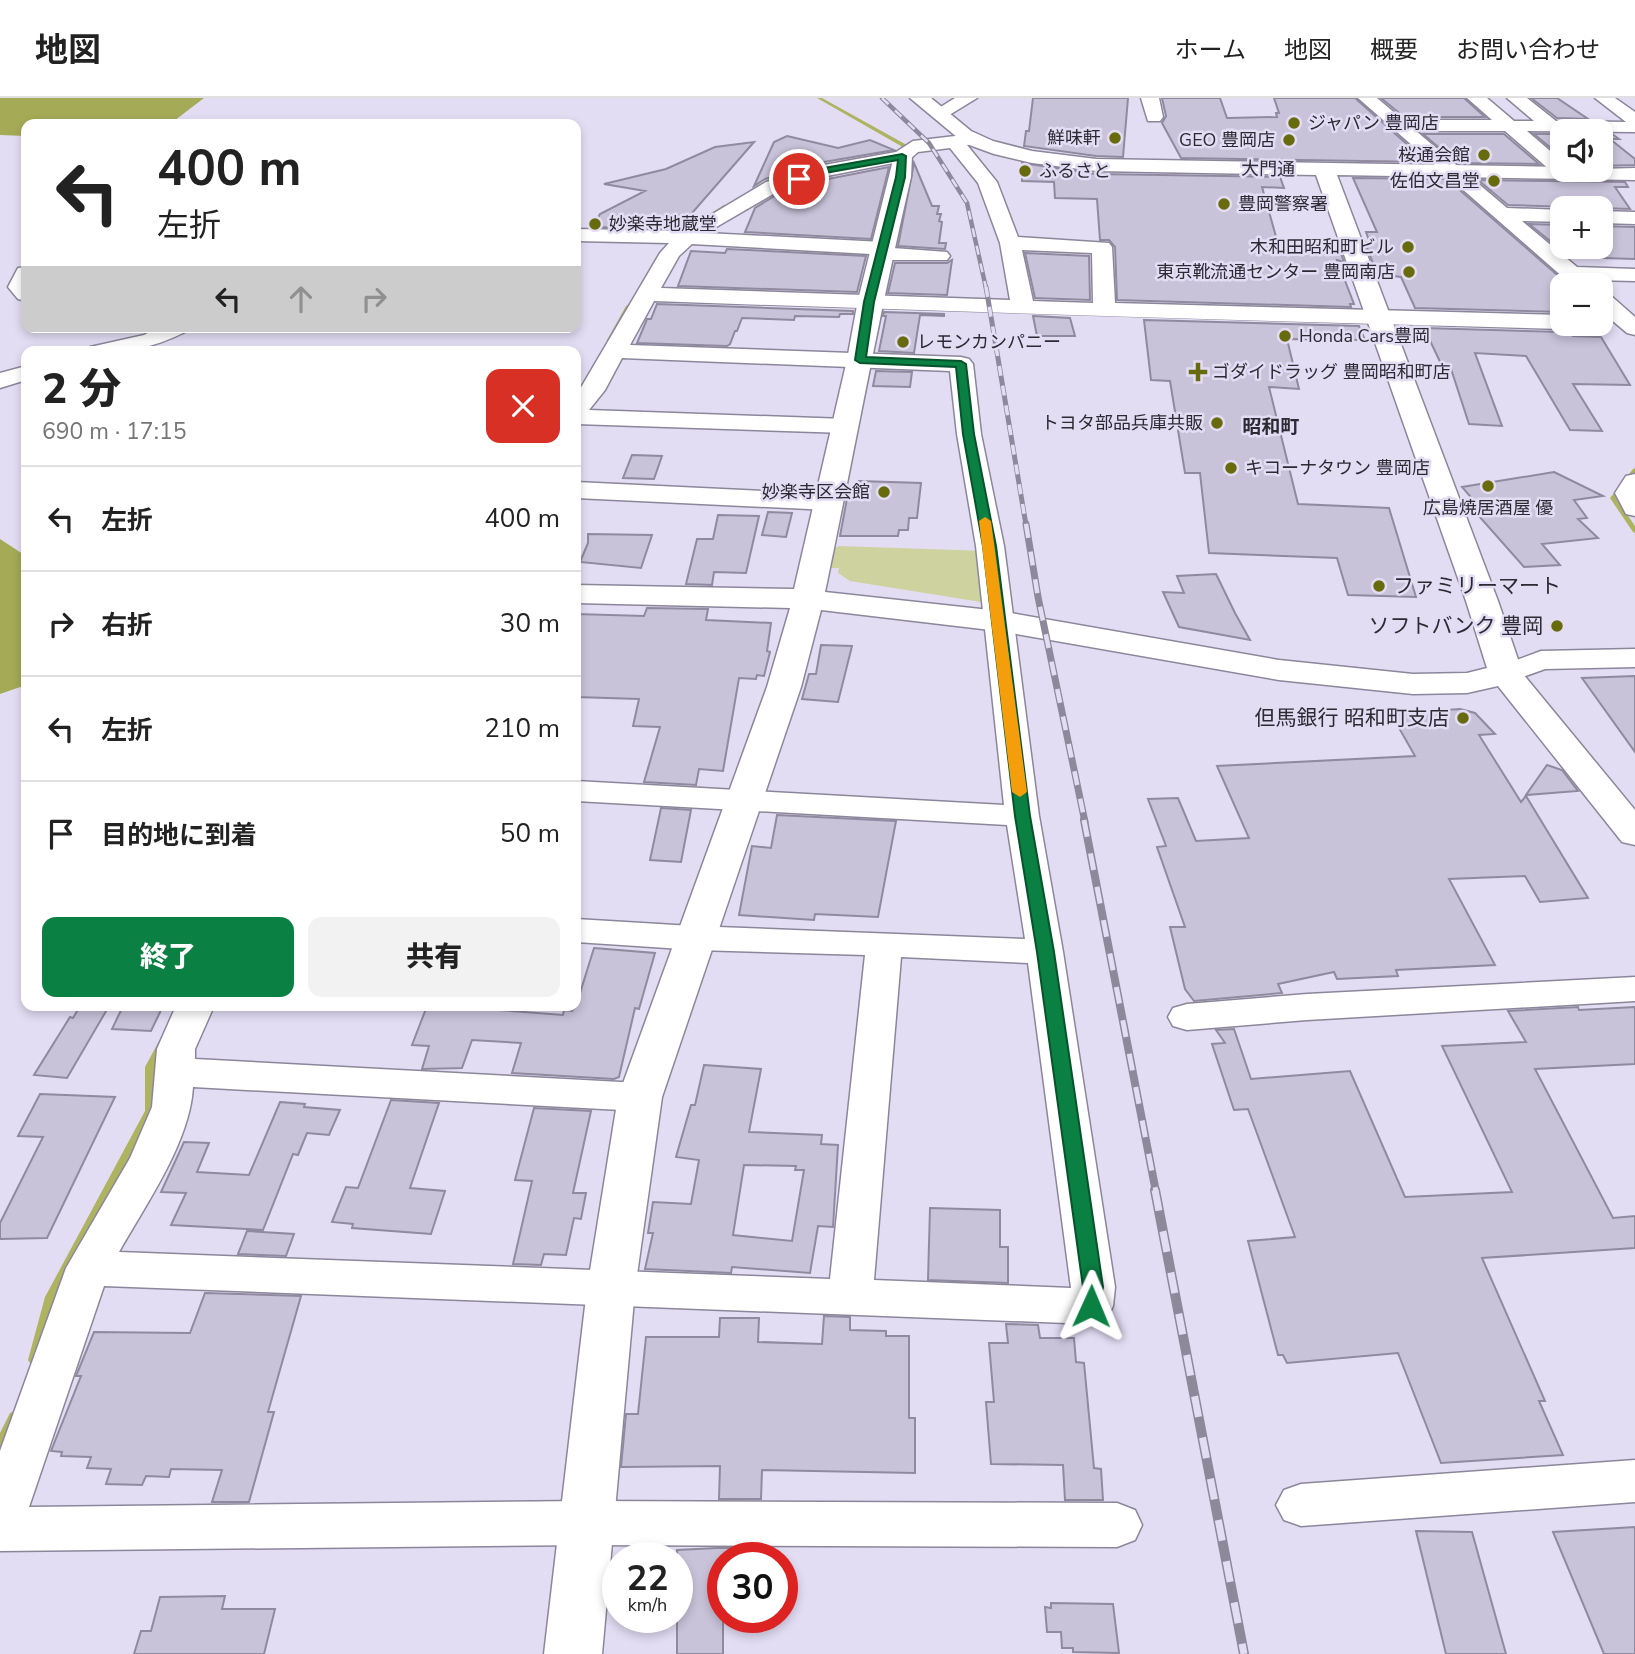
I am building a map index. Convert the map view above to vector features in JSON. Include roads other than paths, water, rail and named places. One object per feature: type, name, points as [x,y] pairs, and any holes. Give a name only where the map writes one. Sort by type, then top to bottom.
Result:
[{"type":"street","name":"大門通","points":[[919,98],[940,113],[963,140],[1030,156],[1096,165],[1550,173]]},
{"type":"street","points":[[940,113],[968,98]]},
{"type":"street","points":[[1150,98],[1154,117]]},
{"type":"street","points":[[1367,98],[1571,273]]},
{"type":"street","points":[[1475,98],[1550,160]]},
{"type":"street","points":[[1516,98],[1550,125]]},
{"type":"street","points":[[1604,98],[1630,114]]},
{"type":"street","points":[[1446,105],[1470,126]]},
{"type":"street","points":[[1398,125],[1550,128]]},
{"type":"street","points":[[1613,127],[1635,127]]},
{"type":"street","points":[[581,405],[593,390],[670,253],[688,238],[715,218],[773,186],[824,171],[902,156],[913,147],[963,140],[987,182],[1010,243],[1023,308]]},
{"type":"street","points":[[573,1654],[611,1289],[640,1097],[784,687],[808,599],[860,360],[869,301],[901,177],[902,156]]},
{"type":"street","points":[[1325,171],[1473,575],[1506,674],[1525,701],[1635,834]]},
{"type":"street","name":"大門通","points":[[1613,174],[1635,174]]},
{"type":"street","points":[[1501,214],[1550,216]]},
{"type":"street","points":[[1613,214],[1635,218]]},
{"type":"street","points":[[581,235],[688,238],[940,256]]},
{"type":"street","points":[[1010,243],[1102,247],[1104,310]]},
{"type":"street","points":[[1613,277],[1635,275]]},
{"type":"street","points":[[647,294],[1023,308],[1550,322]]},
{"type":"street","points":[[1613,309],[1633,325]]},
{"type":"street","points":[[1613,324],[1633,325]]},
{"type":"street","points":[[124,346],[151,340],[165,333]]},
{"type":"street","points":[[88,1268],[1091,1306],[1093,1287],[1023,816],[990,546],[969,434],[961,364],[615,351]]},
{"type":"street","points":[[0,381],[21,375]]},
{"type":"street","points":[[581,417],[846,426]]},
{"type":"street","points":[[1635,482],[1628,493],[1635,508]]},
{"type":"street","points":[[581,490],[829,502]]},
{"type":"street","points":[[581,594],[808,599],[999,621],[1279,670],[1413,684],[1467,683],[1506,674],[1541,660],[1635,658]]},
{"type":"street","points":[[581,791],[1023,816]]},
{"type":"street","points":[[581,930],[1045,952]]},
{"type":"street","points":[[850,1298],[884,945]]},
{"type":"street","points":[[1187,1017],[1307,1007],[1635,989]]},
{"type":"street","points":[[0,1520],[88,1268],[149,1158],[172,1107],[176,1049],[193,1011]]},
{"type":"street","points":[[173,1072],[640,1097]]},
{"type":"street","points":[[1301,1505],[1635,1482]]},
{"type":"street","points":[[0,1528],[585,1523],[1117,1525]]},
{"type":"waterway","points":[[819,98],[903,145],[904,150],[896,154]]},
{"type":"waterway","points":[[676,237],[726,206]]},
{"type":"waterway","points":[[610,340],[629,306]]},
{"type":"waterway","points":[[1635,470],[1613,498],[1635,531]]},
{"type":"waterway","points":[[34,1360],[51,1297],[150,1111],[150,1067],[162,1043]]},
{"type":"waterway","points":[[0,1446],[14,1416]]},
{"type":"railway","points":[[882,98],[929,143],[967,203],[986,288]]},
{"type":"railway","points":[[986,287],[1026,525]]},
{"type":"railway","points":[[1026,524],[1038,597],[1085,822]]},
{"type":"railway","points":[[1084,820],[1156,1192]]},
{"type":"railway","points":[[1155,1190],[1244,1654]]},
{"type":"place","name":"ジャパン 豊岡店","points":[[1294,123]]},
{"type":"place","name":"鮮味軒","points":[[1115,138]]},
{"type":"place","name":"GEO 豊岡店","points":[[1289,140]]},
{"type":"place","name":"桜通会館","points":[[1484,155]]},
{"type":"place","name":"ふるさと","points":[[1025,171]]},
{"type":"place","name":"佐伯文昌堂","points":[[1494,181]]},
{"type":"place","name":"豊岡警察署","points":[[1224,204]]},
{"type":"place","name":"妙楽寺地蔵堂","points":[[595,224]]},
{"type":"place","name":"木和田昭和町ビル","points":[[1408,247]]},
{"type":"place","name":"東京靴流通センター 豊岡南店","points":[[1409,272]]},
{"type":"place","name":"Honda Cars豊岡","points":[[1285,336]]},
{"type":"place","name":"レモンカンパニー","points":[[903,342]]},
{"type":"place","name":"ゴダイドラッグ 豊岡昭和町店","points":[[1198,372]]},
{"type":"place","name":"トヨタ部品兵庫共販","points":[[1217,423]]},
{"type":"place","name":"キコーナタウン 豊岡店","points":[[1231,468]]},
{"type":"place","name":"広島焼居酒屋 優","points":[[1488,486]]},
{"type":"place","name":"妙楽寺区会館","points":[[884,492]]},
{"type":"place","name":"ファミリーマート","points":[[1379,586]]},
{"type":"place","name":"ソフトバンク 豊岡","points":[[1557,626]]},
{"type":"place","name":"但馬銀行 昭和町支店","points":[[1463,718]]},
{"type":"district","name":"昭和町","points":[[1271,426]]}]
